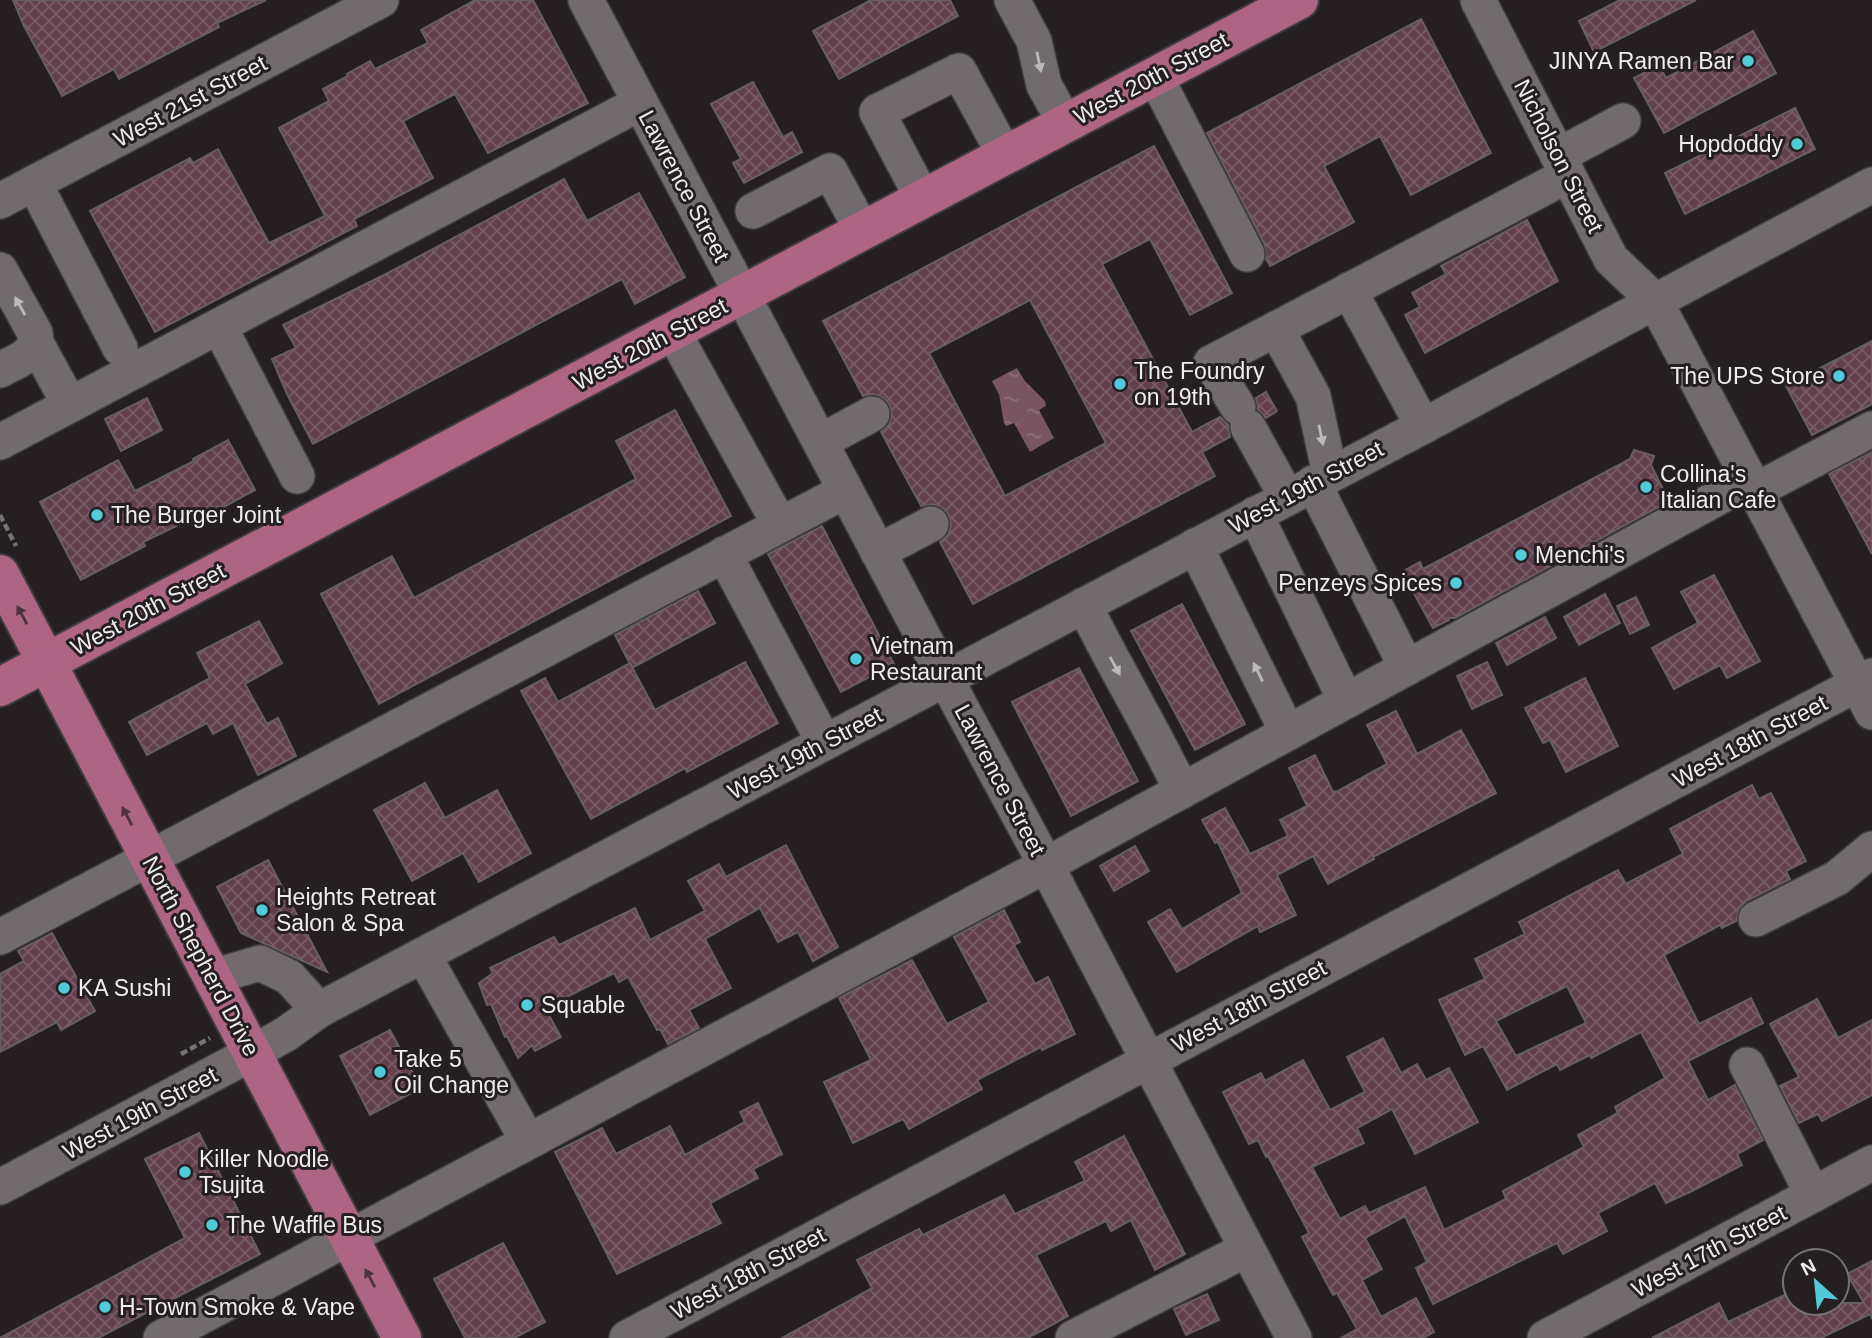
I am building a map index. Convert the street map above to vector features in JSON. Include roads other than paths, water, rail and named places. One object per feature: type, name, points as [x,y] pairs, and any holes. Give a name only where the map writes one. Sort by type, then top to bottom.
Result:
[{"type":"main road","name":"West 20th Street","points":[[0,687],[1299,0]]},
{"type":"main road","name":"North Shepherd Drive","points":[[0,574],[402,1338]]},
{"type":"street","name":"West 21st Street","points":[[0,201],[381,0]]},
{"type":"street","name":"Lawrence Street","points":[[586,0],[1294,1338]]},
{"type":"street","points":[[1012,0],[1034,41],[1044,85],[1065,123]]},
{"type":"street","name":"Nicholson Street","points":[[1478,0],[1611,259],[1655,302],[1752,486],[1867,691]]},
{"type":"street","points":[[923,199],[877,112],[959,71],[1005,155]]},
{"type":"street","points":[[1155,76],[1247,254]]},
{"type":"street","points":[[0,442],[640,103]]},
{"type":"street","points":[[1407,668],[1310,485],[1243,417],[1211,363],[1349,290],[1563,165],[1623,121]]},
{"type":"street","points":[[752,211],[830,171],[862,230]]},
{"type":"street","points":[[34,183],[120,348]]},
{"type":"street","name":"West 19th Street","points":[[0,1187],[253,1053],[319,1010],[1423,426],[1872,185]]},
{"type":"street","points":[[0,271],[70,405]]},
{"type":"street","points":[[1349,290],[1423,426]]},
{"type":"street","points":[[219,326],[297,476]]},
{"type":"street","points":[[1276,328],[1313,396],[1310,485]]},
{"type":"street","points":[[673,332],[780,525]]},
{"type":"street","points":[[0,370],[32,353],[36,343]]},
{"type":"street","points":[[820,442],[872,414]]},
{"type":"street","points":[[161,1338],[1046,866],[1407,668],[1752,486],[1872,429]]},
{"type":"street","points":[[0,937],[845,491]]},
{"type":"street","points":[[1255,514],[1346,701]]},
{"type":"street","points":[[878,552],[931,524]]},
{"type":"street","points":[[1195,546],[1288,733]]},
{"type":"street","points":[[724,555],[824,742]]},
{"type":"street","points":[[1084,605],[1182,791]]},
{"type":"street","name":"West 18th Street","points":[[639,1335],[1147,1060],[1867,691]]},
{"type":"street","points":[[1756,919],[1837,878],[1872,849]]},
{"type":"street","points":[[423,955],[528,1141]]},
{"type":"street","points":[[212,977],[260,963],[289,977],[319,1010]]},
{"type":"street","points":[[1747,1065],[1813,1195]]},
{"type":"street","name":"West 17th Street","points":[[1545,1338],[1872,1163]]},
{"type":"street","points":[[1073,1338],[1247,1249]]},
{"type":"water","points":[[1017,368],[1025,381],[1045,401],[1046,406],[1039,410],[1054,438],[1030,452],[1014,423],[1006,426],[1004,423],[999,394],[992,381]]},
{"type":"place","name":"JINYA Ramen Bar","points":[[1748,61]]},
{"type":"place","name":"Hopdoddy","points":[[1797,144]]},
{"type":"place","name":"The UPS Store","points":[[1839,376]]},
{"type":"place","name":"The Foundry on 19th","points":[[1120,384]]},
{"type":"place","name":"Collina's Italian Cafe","points":[[1646,487]]},
{"type":"place","name":"The Burger Joint","points":[[97,515]]},
{"type":"place","name":"Menchi's","points":[[1521,555]]},
{"type":"place","name":"Penzeys Spices","points":[[1456,583]]},
{"type":"place","name":"Vietnam Restaurant","points":[[856,659]]},
{"type":"place","name":"Heights Retreat Salon & Spa","points":[[262,910]]},
{"type":"place","name":"KA Sushi","points":[[64,988]]},
{"type":"place","name":"Squable","points":[[527,1005]]},
{"type":"place","name":"Take 5 Oil Change","points":[[380,1072]]},
{"type":"place","name":"Killer Noodle Tsujita","points":[[185,1172]]},
{"type":"place","name":"The Waffle Bus","points":[[212,1225]]},
{"type":"place","name":"H-Town Smoke & Vape","points":[[105,1307]]}]
